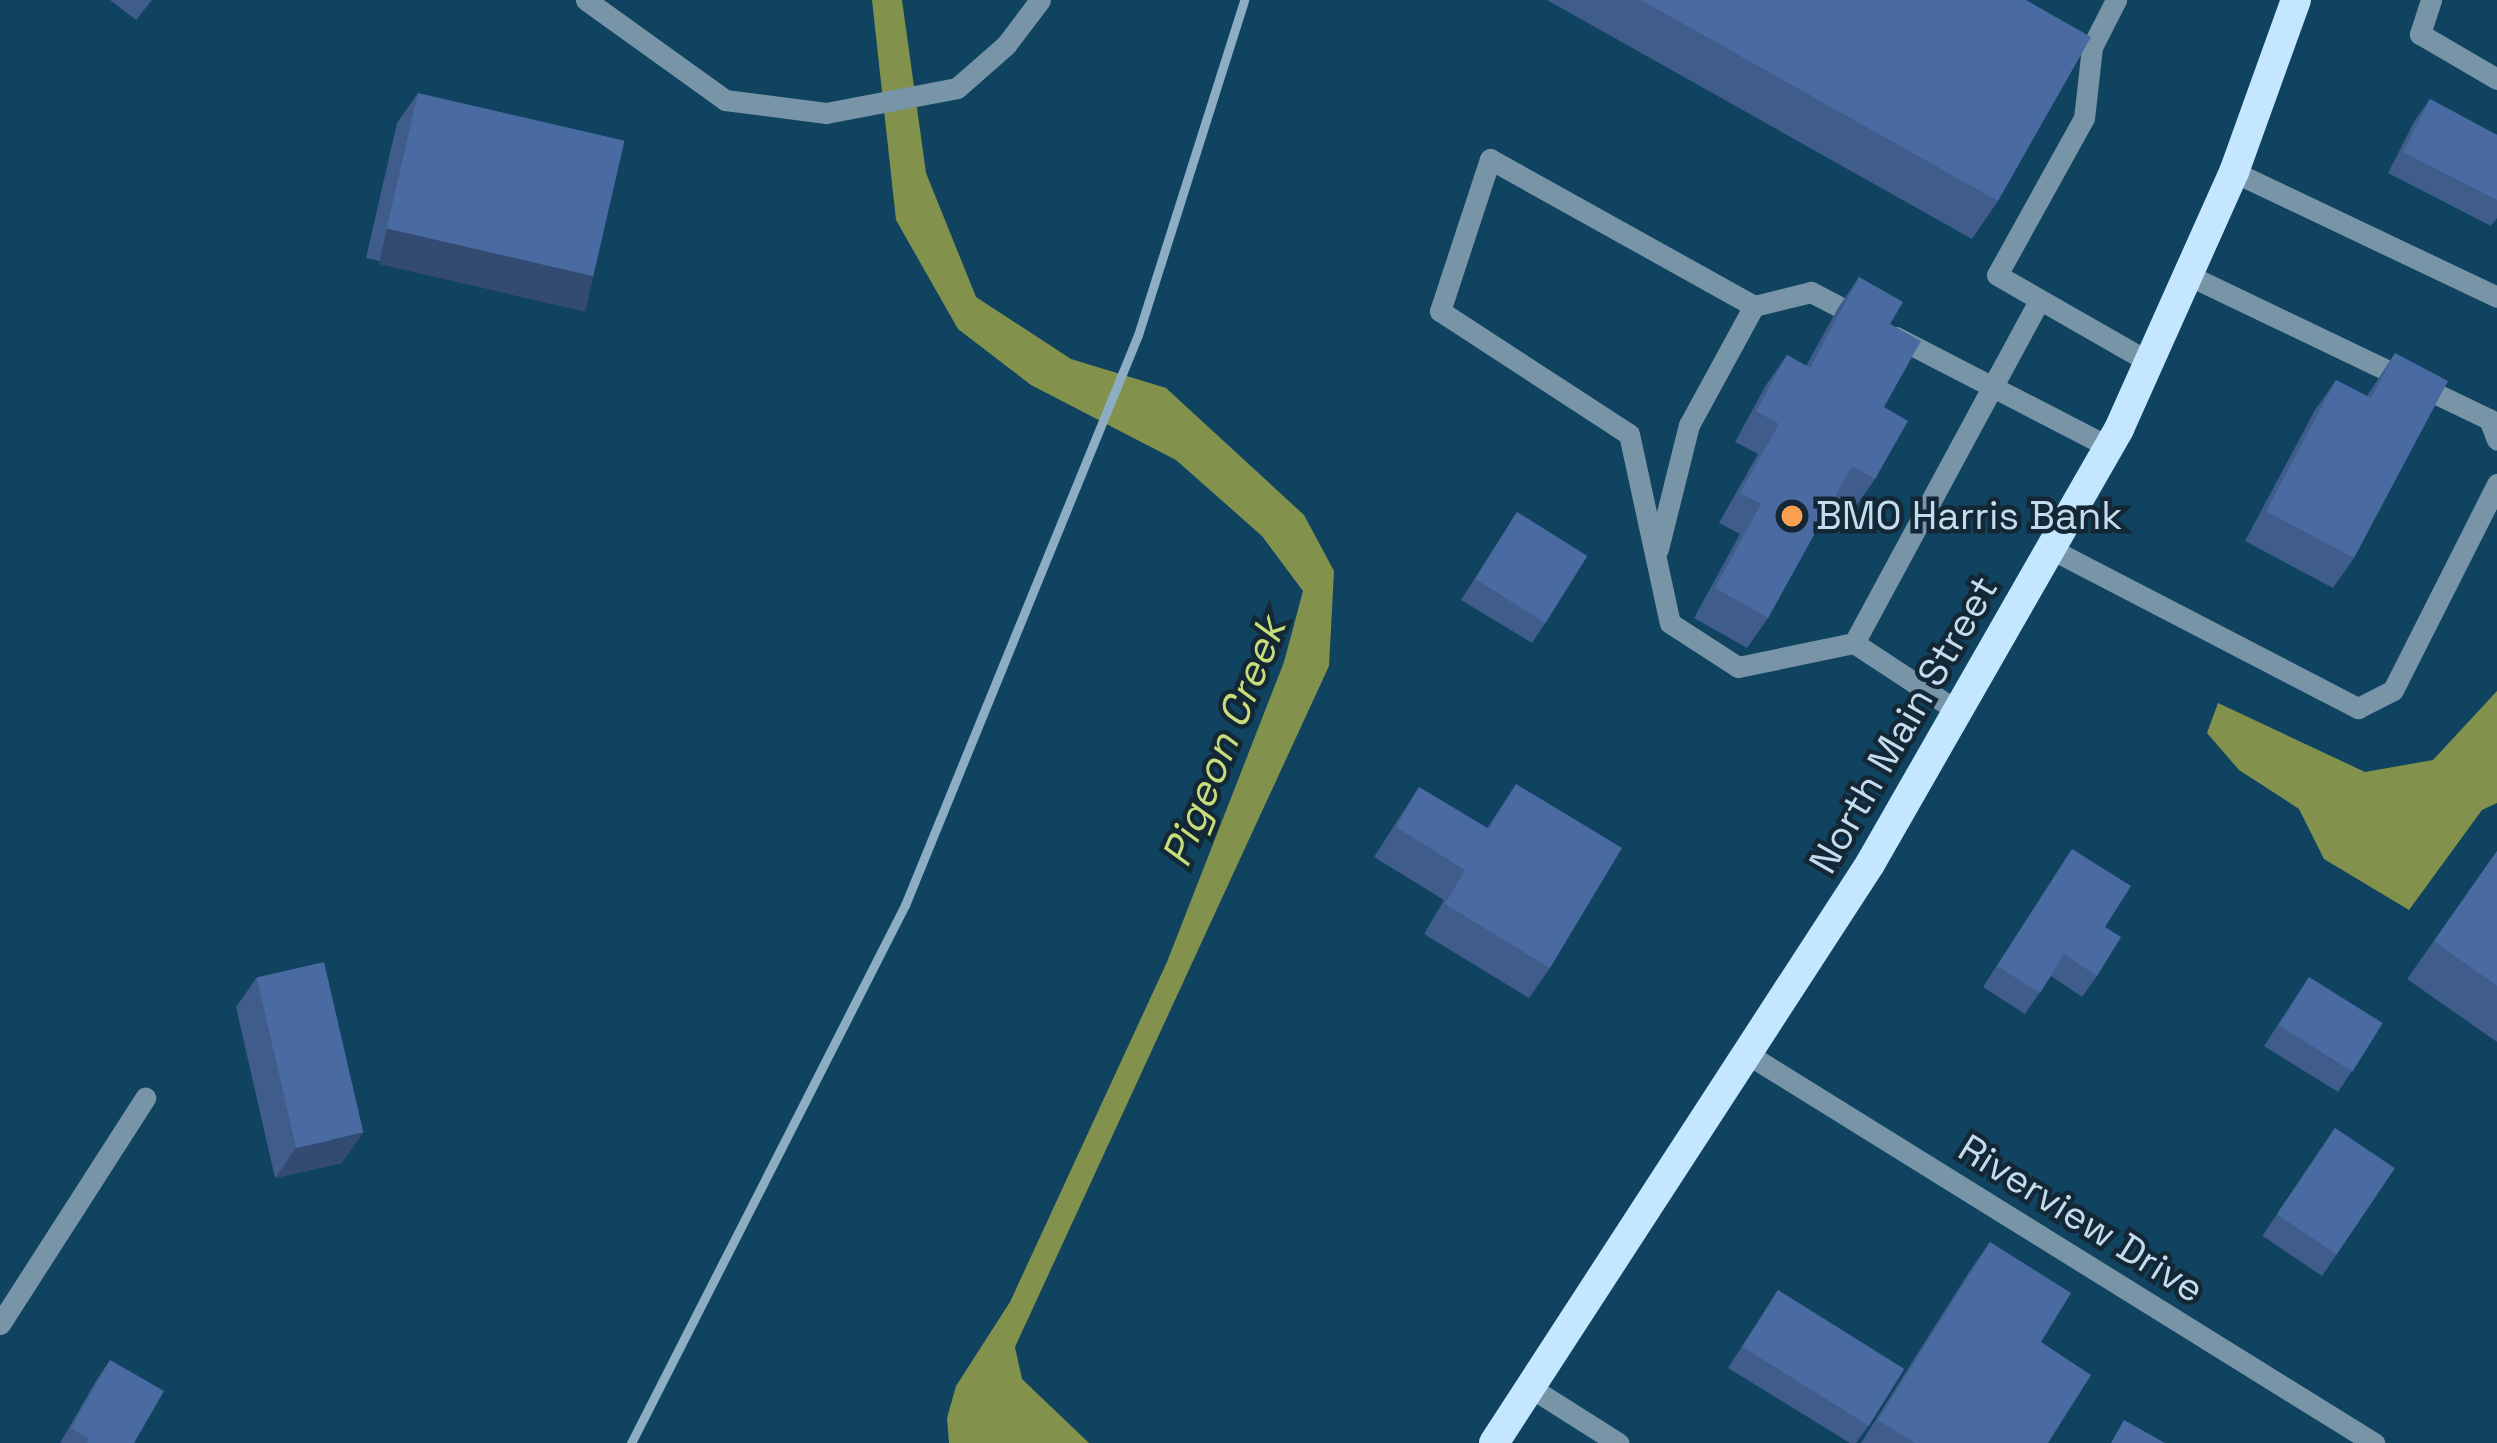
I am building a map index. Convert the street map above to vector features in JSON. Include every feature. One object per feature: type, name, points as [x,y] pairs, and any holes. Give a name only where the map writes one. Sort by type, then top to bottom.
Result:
[{"type":"main road","name":"North Main Street","points":[[1494,1443],[1749,1055],[1959,712],[2109,447],[2234,172],[2296,0]]},
{"type":"street","points":[[586,0],[725,100],[826,113],[957,88],[1006,45],[1040,0]]},
{"type":"street","points":[[2116,0],[2083,42],[2084,118],[1997,275],[2038,303],[2149,362]]},
{"type":"street","points":[[2431,0],[2420,34],[2497,79]]},
{"type":"street","points":[[1959,712],[1854,643],[1738,668],[1670,622],[1629,434],[1440,311],[1490,159],[1754,306],[1811,292],[2109,447]]},
{"type":"street","points":[[2234,172],[2497,297]]},
{"type":"street","points":[[2188,275],[2489,419],[2497,440]]},
{"type":"street","points":[[1854,643],[2038,303]]},
{"type":"street","points":[[1657,554],[1689,425],[1754,306]]},
{"type":"street","points":[[2051,549],[2358,708],[2393,690],[2497,484]]},
{"type":"street","name":"Riverview Drive","points":[[1749,1055],[2374,1443]]},
{"type":"street","points":[[0,1324],[145,1099]]},
{"type":"street","points":[[1528,1386],[1618,1443]]},
{"type":"shaded area","name":"Pigeon Creek","points":[[872,0],[902,0],[926,173],[976,297],[1071,359],[1166,388],[1304,515],[1334,571],[1329,666],[1015,1347],[1022,1379],[1089,1443],[949,1443],[947,1418],[956,1386],[1010,1302],[1167,962],[1284,662],[1303,591],[1262,536],[1176,460],[1031,385],[958,329],[896,220]]},
{"type":"shaded area","points":[[2497,691],[2497,803],[2482,810],[2409,910],[2324,859],[2299,809],[2239,770],[2207,733],[2218,703],[2365,772],[2433,760]]},
{"type":"building","points":[[1641,0],[2026,0],[2091,37],[1998,201]]},
{"type":"building","points":[[418,93],[625,141],[593,276],[387,228]]},
{"type":"building","points":[[2430,99],[2497,135],[2497,200],[2403,152]]},
{"type":"building","points":[[1859,277],[1903,302],[1890,324],[1921,341],[1884,407],[1908,421],[1875,479],[1852,466],[1768,618],[1715,588],[1761,504],[1740,493],[1779,424],[1756,411],[1787,355],[1810,368]]},
{"type":"building","points":[[2395,353],[2448,381],[2354,558],[2266,511],[2336,380],[2371,398]]},
{"type":"building","points":[[1517,512],[1587,556],[1546,623],[1475,579]]},
{"type":"building","points":[[1516,784],[1622,848],[1550,968],[1445,904],[1465,870],[1396,827],[1419,787],[1489,829]]},
{"type":"building","points":[[2072,849],[2131,886],[2105,927],[2121,937],[2097,976],[2064,954],[2040,993],[1997,966]]},
{"type":"building","points":[[2497,851],[2497,986],[2434,941]]},
{"type":"building","points":[[324,962],[363,1133],[296,1148],[257,978]]},
{"type":"building","points":[[2309,977],[2383,1023],[2353,1071],[2279,1025]]},
{"type":"building","points":[[2335,1128],[2395,1168],[2337,1254],[2277,1214]]},
{"type":"building","points":[[1990,1242],[2071,1293],[2041,1342],[2091,1375],[2048,1443],[1915,1443],[1878,1420]]},
{"type":"building","points":[[1778,1290],[1904,1369],[1869,1426],[1742,1347]]},
{"type":"building","points":[[110,1360],[164,1391],[134,1443],[87,1443],[89,1439],[71,1428]]},
{"type":"building","points":[[2124,1420],[2165,1443],[2111,1443]]},
{"type":"railway","points":[[631,1443],[905,905],[1138,335],[1244,0]]},
{"type":"place","name":"BMO Harris Bank","points":[[1792,516]]}]
